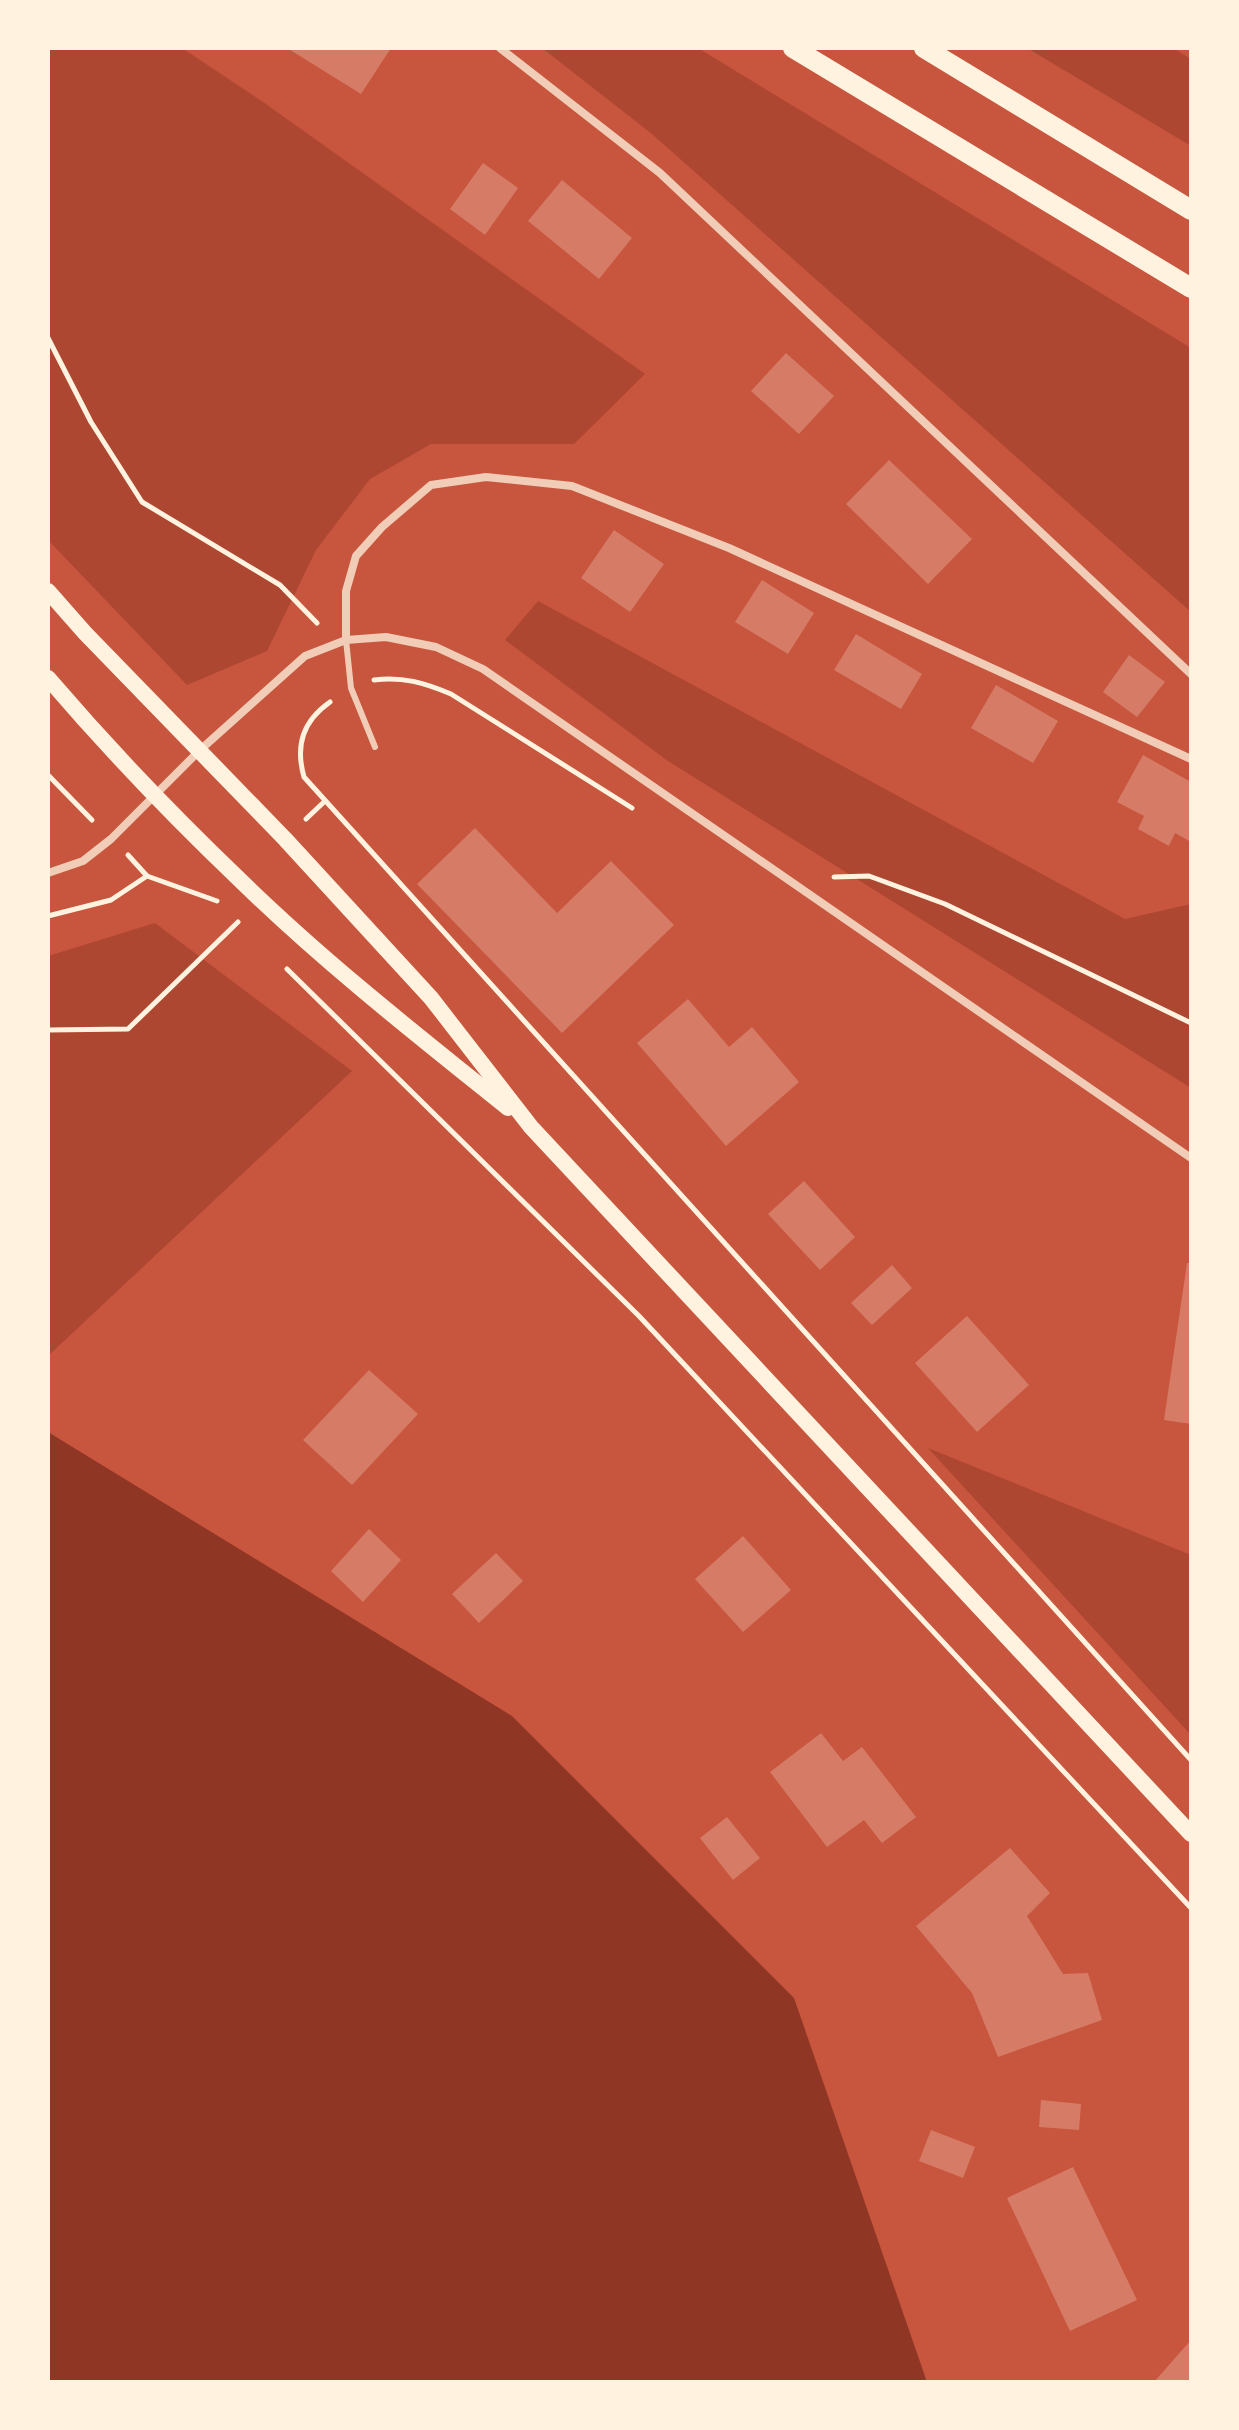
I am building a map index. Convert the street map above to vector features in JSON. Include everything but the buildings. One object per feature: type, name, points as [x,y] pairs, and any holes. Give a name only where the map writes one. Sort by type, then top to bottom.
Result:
[{"type":"main road","points":[[793,48],[1191,288]]},
{"type":"main road","points":[[924,48],[1191,210]]},
{"type":"main road","points":[[48,591],[285,839],[431,998],[531,1127],[1191,1834]]},
{"type":"main road","points":[[48,678],[240,881],[351,980],[531,1127]]},
{"type":"street","points":[[500,48],[660,173],[1191,674]]},
{"type":"street","points":[[341,642],[346,591],[356,556],[382,527],[431,485],[486,477],[572,486],[729,548],[1191,759]]},
{"type":"street","points":[[48,873],[83,861],[111,839],[199,751],[305,656],[341,642],[386,637],[436,647],[483,669],[1191,1158]]},
{"type":"lane","points":[[341,642],[351,688],[375,747]]},
{"type":"path","points":[[48,338],[91,422],[142,502],[280,585],[341,642]]},
{"type":"path","points":[[636,811],[451,694],[426,684],[395,677],[351,688],[315,713],[303,734],[299,759],[304,777],[1191,1760]]},
{"type":"path","points":[[48,775],[147,876],[218,902]]},
{"type":"path","points":[[48,916],[111,900],[147,876]]},
{"type":"path","points":[[786,879],[869,876],[945,904],[1191,1023]]},
{"type":"path","points":[[228,912],[249,933]]},
{"type":"path","points":[[48,1030],[128,1029],[238,922]]},
{"type":"path","points":[[283,966],[639,1316],[1191,1908]]},
{"type":"shaded area","points":[[48,48],[182,48],[263,102],[645,374],[574,444],[431,444],[370,479],[316,550],[267,651],[187,685],[48,540]]},
{"type":"shaded area","points":[[542,48],[698,48],[1191,348],[1191,612],[652,134]]},
{"type":"shaded area","points":[[1027,48],[1173,48],[1191,59],[1191,146]]},
{"type":"shaded area","points":[[538,601],[1125,919],[1191,904],[1191,1088],[668,761],[505,640]]},
{"type":"shaded area","points":[[155,923],[352,1071],[48,1356],[48,956]]},
{"type":"shaded area","points":[[48,1432],[512,1716],[794,1998],[927,2382],[48,2382]]},
{"type":"shaded area","points":[[928,1448],[1191,1555],[1191,1735]]}]
